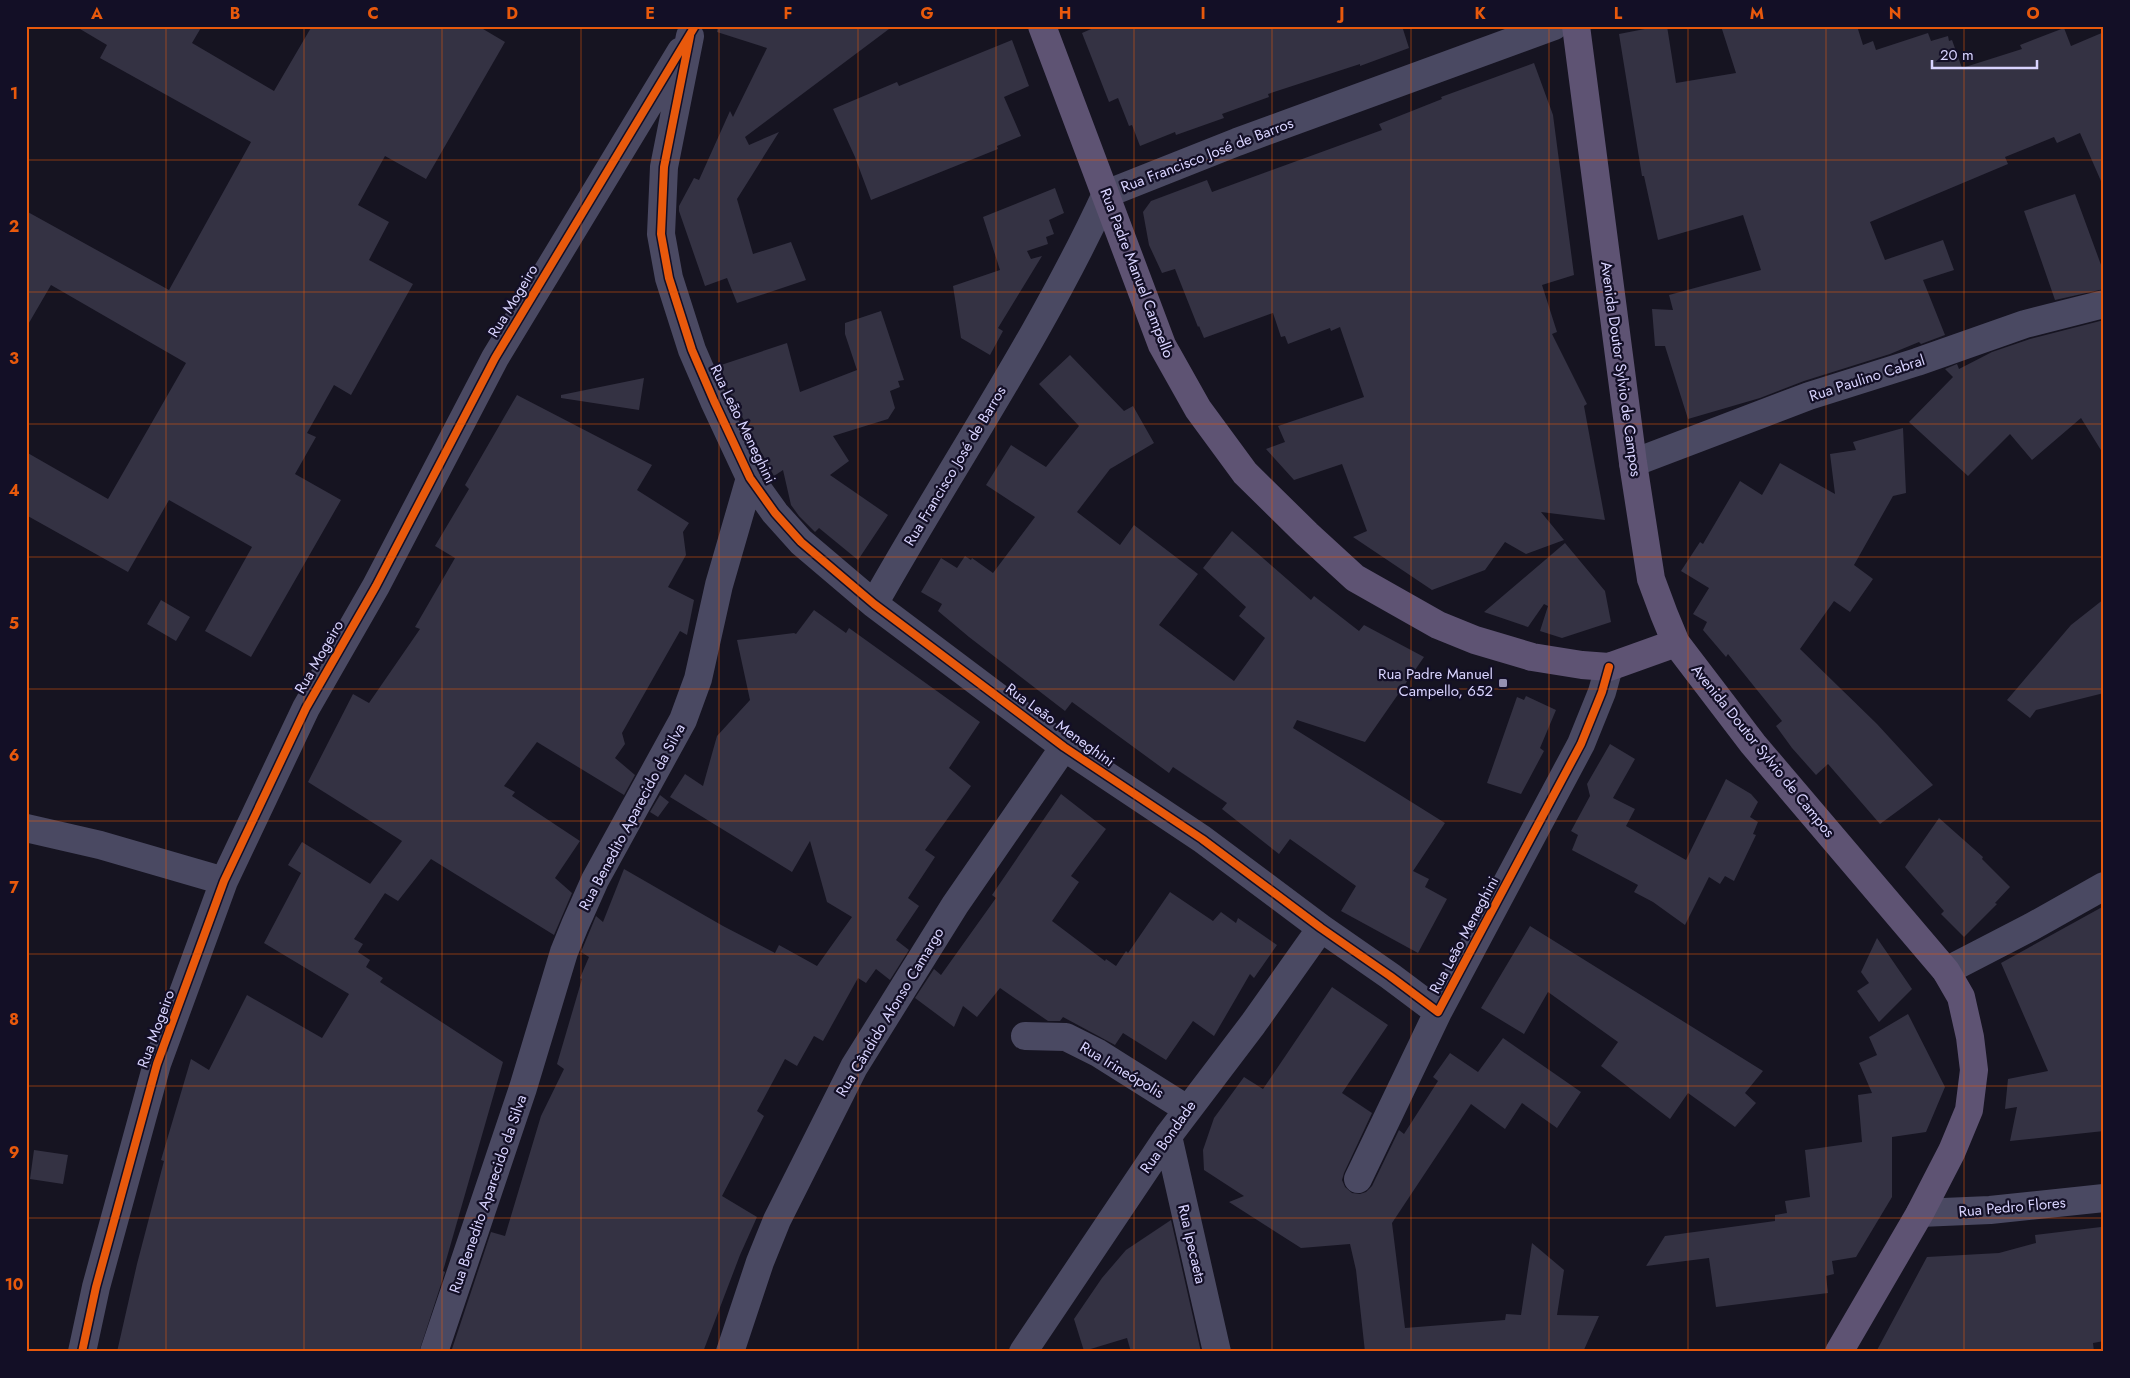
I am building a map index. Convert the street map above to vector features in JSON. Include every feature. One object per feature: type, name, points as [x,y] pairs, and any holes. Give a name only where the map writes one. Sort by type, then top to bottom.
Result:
[{"type":"main road","name":"Rua Padre Manuel Campello","points":[[1042,26],[1162,345],[1198,409],[1245,473],[1355,578],[1438,625],[1475,640],[1532,656],[1582,665],[1609,667]]},
{"type":"main road","name":"Avenida Doutor Sylvio de Campos","points":[[1576,26],[1633,463],[1651,579],[1676,643],[1753,744],[1946,971],[1961,997],[1970,1036],[1974,1070],[1969,1110],[1952,1152],[1920,1213],[1839,1352]]},
{"type":"main road","points":[[1609,667],[1676,643]]},
{"type":"street","name":"Rua Francisco José de Barros","points":[[874,604],[908,543],[1043,320],[1081,248],[1106,194],[1237,142],[1554,26]]},
{"type":"street","name":"Rua Leão Meneghini","points":[[693,31],[664,167],[660,234],[668,278],[692,350],[750,478],[775,513],[801,542],[874,604],[1064,747],[1202,839],[1438,1012],[1581,744],[1609,667]]},
{"type":"street","name":"Rua Mogeiro","points":[[82,1352],[96,1286],[157,1064],[224,881],[306,708],[376,586],[495,358],[693,31]]},
{"type":"street","name":"Rua Paulino Cabral","points":[[1633,463],[1809,396],[1917,362],[2025,324],[2104,304]]},
{"type":"street","name":"Rua Benedito Aparecido da Silva","points":[[434,1352],[523,1088],[571,934],[595,880],[683,720],[693,694],[720,585],[750,478]]},
{"type":"street","name":"Rua Cândido Afonso Camargo","points":[[730,1352],[760,1262],[777,1220],[854,1067],[955,906],[1064,747]]},
{"type":"street","points":[[28,834],[100,845],[224,881]]},
{"type":"street","points":[[1946,971],[2031,927],[2104,886]]},
{"type":"street","name":"Rua Bondade","points":[[1023,1352],[1168,1136],[1253,1024],[1321,928]]},
{"type":"street","points":[[1358,1179],[1438,1012]]},
{"type":"street","name":"Rua Irineópolis","points":[[1025,1036],[1049,1035],[1066,1037],[1098,1053],[1187,1109]]},
{"type":"street","name":"Rua Ipecaeta","points":[[1168,1136],[1217,1352]]},
{"type":"street","name":"Rua Pedro Flores","points":[[1920,1213],[1990,1210],[2104,1198]]},
{"type":"building","points":[[75,26],[202,26],[192,43],[274,91],[312,26],[478,26],[505,42],[426,179],[385,156],[358,205],[389,222],[369,260],[413,284],[351,395],[334,385],[307,433],[316,437],[295,474],[341,500],[251,657],[205,631],[252,547],[169,500],[128,572],[26,515],[26,452],[108,499],[186,363],[51,285],[26,328],[26,211],[169,290],[251,142],[100,58],[107,45]]},
{"type":"building","points":[[718,26],[893,26],[745,137],[749,145],[779,132],[737,199],[753,254],[791,242],[806,280],[737,303],[727,278],[705,286],[679,211],[679,206],[694,178],[699,180],[730,111],[733,117],[767,48],[717,32]]},
{"type":"building","points":[[1098,26],[1402,26],[1409,48],[1360,66],[1360,64],[1268,94],[1269,97],[1222,114],[1224,118],[1176,135],[1175,132],[1140,146],[1132,125],[1129,126],[1118,98],[1109,102],[1082,33]]},
{"type":"building","points":[[1667,26],[1676,83],[1736,73],[1721,26],[1857,26],[1863,45],[1873,41],[1876,50],[1928,33],[1931,41],[1948,36],[1949,41],[1952,40],[1962,68],[2022,49],[2020,45],[2064,28],[2071,46],[2104,32],[2104,188],[2080,133],[2057,143],[2054,137],[2005,157],[2008,164],[1870,222],[1885,260],[1943,240],[1954,270],[1923,280],[1945,335],[1804,381],[1760,398],[1688,419],[1665,346],[1655,346],[1652,309],[1673,310],[1669,295],[1761,270],[1743,215],[1658,240],[1644,176],[1642,176],[1619,34]]},
{"type":"building","points":[[1012,40],[1029,86],[1004,97],[1021,136],[997,146],[998,149],[871,200],[855,157],[833,109],[897,82],[899,86]]},
{"type":"building","points":[[1534,63],[1553,115],[1574,275],[1542,285],[1557,332],[1552,334],[1587,404],[1584,406],[1605,520],[1541,512],[1564,540],[1526,554],[1505,542],[1485,570],[1432,590],[1353,537],[1367,531],[1342,464],[1294,480],[1266,449],[1285,442],[1278,426],[1364,397],[1340,327],[1331,331],[1330,328],[1288,344],[1285,336],[1281,337],[1273,313],[1204,338],[1175,269],[1162,273],[1149,245],[1143,212],[1151,201],[1207,180],[1212,192],[1382,130],[1379,124],[1442,99],[1441,97]]},
{"type":"building","points":[[1055,188],[1064,213],[1049,220],[1054,234],[1046,237],[1048,244],[1027,251],[1031,259],[1042,256],[998,328],[1003,331],[990,355],[961,338],[953,286],[1000,270],[983,217]]},
{"type":"building","points":[[2075,194],[2104,273],[2104,289],[2055,300],[2024,211]]},
{"type":"building","points":[[881,311],[904,380],[898,381],[900,387],[890,391],[895,408],[888,419],[833,436],[849,461],[830,475],[888,515],[858,560],[819,528],[815,532],[791,505],[783,470],[774,476],[732,398],[718,366],[787,343],[800,392],[857,370],[845,334],[845,323]]},
{"type":"building","points":[[2104,320],[2104,455],[2081,418],[2032,460],[2010,434],[1968,476],[1909,422],[1953,377],[1945,369],[1957,364],[1959,369],[1992,352],[2030,339]]},
{"type":"building","points":[[1070,355],[1124,411],[1133,406],[1154,443],[1110,469],[1077,512],[1120,545],[1134,525],[1198,574],[1159,625],[1234,681],[1265,638],[1239,616],[1246,607],[1203,568],[1232,531],[1311,600],[1314,596],[1359,631],[1364,625],[1424,657],[1365,742],[1297,720],[1293,728],[1445,823],[1413,871],[1429,879],[1425,887],[1447,899],[1418,953],[1341,911],[1356,886],[1290,839],[1279,854],[1222,809],[1227,803],[1173,767],[1169,773],[1072,702],[1065,711],[938,611],[942,604],[921,592],[941,558],[957,568],[965,556],[971,560],[972,558],[993,573],[1035,517],[986,485],[1011,445],[1046,467],[1079,426],[1039,384]]},
{"type":"building","points":[[644,378],[639,410],[561,398],[561,395]]},
{"type":"building","points":[[517,395],[652,465],[637,490],[689,523],[683,532],[686,555],[668,587],[694,600],[687,635],[680,631],[622,733],[625,744],[615,758],[635,775],[624,795],[537,742],[504,786],[515,792],[512,796],[580,841],[555,878],[572,893],[554,935],[431,859],[398,901],[370,884],[402,841],[308,782],[353,694],[369,703],[420,629],[415,627],[455,558],[435,546],[469,489],[465,485]]},
{"type":"building","points":[[1903,428],[1906,493],[1893,496],[1854,565],[1873,579],[1850,612],[1834,601],[1800,649],[1877,724],[1933,785],[1880,824],[1828,764],[1816,775],[1792,748],[1776,726],[1782,721],[1728,654],[1726,657],[1703,630],[1707,622],[1693,614],[1709,588],[1681,571],[1700,542],[1703,544],[1740,481],[1762,495],[1780,463],[1835,494],[1830,454],[1856,450],[1853,442]]},
{"type":"building","points":[[1565,543],[1605,591],[1611,622],[1562,638],[1540,631],[1548,606],[1544,604],[1528,627],[1484,612]]},
{"type":"building","points":[[2104,599],[2104,693],[2036,710],[2030,718],[2007,700],[2071,625]]},
{"type":"building","points":[[161,600],[190,617],[176,641],[147,624]]},
{"type":"building","points":[[814,610],[846,633],[849,628],[980,722],[949,768],[971,786],[925,850],[935,857],[908,898],[919,906],[896,940],[909,950],[890,980],[876,969],[866,983],[858,978],[823,1041],[814,1036],[797,1066],[785,1059],[757,1111],[764,1116],[722,1196],[757,1217],[740,1255],[703,1352],[451,1352],[491,1232],[505,1236],[541,1116],[564,1069],[557,1064],[582,979],[580,978],[589,957],[581,952],[596,916],[603,922],[624,869],[723,926],[775,953],[779,945],[817,966],[852,917],[827,902],[810,841],[792,872],[670,797],[685,774],[703,786],[717,736],[750,700],[737,640],[796,634]]},
{"type":"building","points":[[1526,696],[1556,710],[1540,748],[1544,751],[1521,794],[1487,783],[1517,697],[1524,700]]},
{"type":"building","points":[[1610,744],[1635,759],[1613,798],[1635,809],[1626,826],[1686,860],[1726,779],[1751,794],[1758,802],[1750,817],[1758,822],[1753,834],[1756,835],[1734,881],[1725,876],[1720,884],[1709,877],[1685,925],[1653,902],[1634,892],[1638,885],[1572,850],[1578,835],[1571,831],[1590,796],[1587,784]]},
{"type":"building","points":[[1061,794],[1106,829],[1071,876],[1079,882],[1052,921],[1105,961],[1106,959],[1116,966],[1126,951],[1128,953],[1170,892],[1213,921],[1221,912],[1236,923],[1238,918],[1277,945],[1254,978],[1250,974],[1214,1036],[1193,1021],[1166,1060],[1123,1033],[1115,1045],[1063,1017],[1060,1021],[1048,1021],[1000,988],[977,1017],[963,1006],[954,1027],[915,998],[934,969],[941,975],[996,898],[992,895]]},
{"type":"building","points":[[660,795],[669,802],[658,817],[650,812]]},
{"type":"building","points":[[1939,818],[1983,857],[1982,859],[2010,887],[1995,903],[1997,904],[1964,937],[1941,914],[1944,911],[1905,867]]},
{"type":"building","points":[[302,842],[385,893],[354,939],[363,944],[358,952],[370,960],[366,967],[383,978],[380,982],[503,1062],[443,1271],[445,1272],[419,1352],[117,1352],[137,1264],[164,1161],[161,1160],[191,1059],[209,1070],[247,995],[322,1038],[349,994],[264,943],[301,873],[288,865]]},
{"type":"building","points":[[2104,906],[2104,1131],[2010,1141],[2017,1107],[2005,1109],[2008,1079],[2048,1071],[2001,963]]},
{"type":"building","points":[[1530,926],[1763,1071],[1745,1093],[1756,1103],[1735,1127],[1688,1093],[1670,1119],[1601,1066],[1618,1042],[1548,992],[1524,1034],[1481,1008]]},
{"type":"building","points":[[1877,938],[1912,989],[1879,1022],[1857,991],[1869,983],[1861,972]]},
{"type":"building","points":[[1332,987],[1388,1025],[1342,1093],[1372,1113],[1342,1180],[1345,1187],[1352,1193],[1360,1194],[1366,1192],[1372,1186],[1399,1130],[1404,1134],[1438,1081],[1433,1077],[1450,1053],[1478,1072],[1503,1038],[1581,1092],[1557,1128],[1522,1103],[1505,1129],[1471,1104],[1392,1223],[1405,1328],[1505,1320],[1506,1314],[1521,1315],[1532,1243],[1564,1270],[1557,1315],[1599,1316],[1583,1352],[1365,1352],[1356,1270],[1350,1244],[1301,1248],[1229,1202],[1244,1196],[1204,1170],[1203,1150],[1214,1118],[1244,1077],[1263,1089]]},
{"type":"building","points":[[1908,1014],[1945,1087],[1926,1132],[1892,1137],[1892,1197],[1856,1257],[1832,1261],[1834,1274],[1826,1276],[1828,1293],[1716,1307],[1709,1258],[1646,1266],[1665,1236],[1775,1221],[1775,1215],[1787,1213],[1785,1201],[1810,1197],[1805,1150],[1862,1142],[1858,1095],[1872,1093],[1859,1063],[1877,1055],[1869,1037]]},
{"type":"building","points":[[34,1150],[68,1155],[63,1184],[30,1179]]},
{"type":"building","points":[[1171,1220],[1201,1352],[1131,1352],[1127,1338],[1084,1351],[1074,1319],[1102,1278],[1126,1250]]},
{"type":"building","points":[[2101,1227],[2104,1244],[2104,1341],[2093,1343],[2094,1352],[1876,1352],[1927,1257],[1999,1253],[2036,1243],[2035,1235]]},
{"type":"cycle path","points":[[82,1352],[96,1287],[157,1064],[224,881],[306,708],[376,586],[495,358],[695,26]]},
{"type":"cycle path","points":[[690,36],[664,167],[661,234],[669,278],[692,350],[750,478],[775,513],[801,542],[874,604],[1064,747],[1202,839],[1438,1012],[1581,744],[1602,692],[1609,667]]},
{"type":"place","name":"Rua Padre Manuel Campello, 652","points":[[1503,683]]}]
